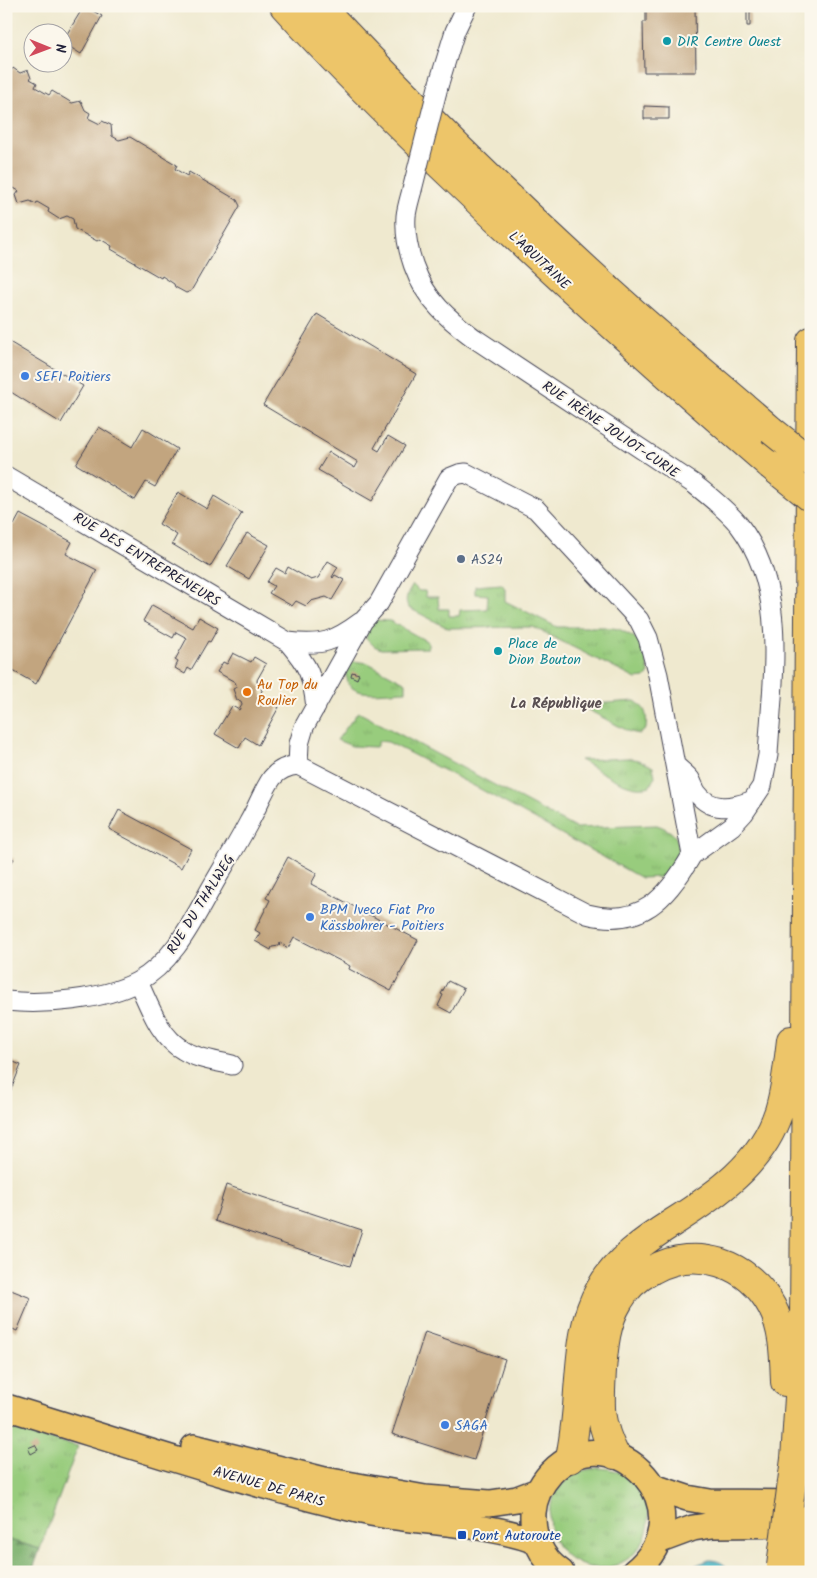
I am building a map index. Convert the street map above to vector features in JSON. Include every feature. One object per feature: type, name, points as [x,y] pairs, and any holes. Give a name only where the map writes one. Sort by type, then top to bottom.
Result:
[{"type":"highway","name":"L'AQUITAINE","points":[[284,6],[398,124],[513,234],[624,337],[770,465],[811,498]]},
{"type":"highway","name":"L'AQUITAINE","points":[[320,6],[415,105],[518,205],[641,318],[771,424]]},
{"type":"highway","points":[[792,1569],[795,1457],[804,1320],[811,341]]},
{"type":"highway","points":[[771,424],[811,450]]},
{"type":"highway","points":[[771,424],[811,462]]},
{"type":"highway","points":[[570,1459],[577,1412],[584,1330],[600,1287],[620,1262],[653,1235],[701,1205],[722,1190],[738,1175],[763,1144],[778,1112],[788,1068],[795,990],[799,840],[808,767]]},
{"type":"highway","points":[[614,1455],[605,1435],[600,1411],[606,1337],[612,1313],[619,1299],[643,1275],[668,1262],[697,1258],[729,1265],[742,1273],[765,1296],[772,1308],[782,1336],[787,1428],[795,1457]]},
{"type":"highway","points":[[792,1569],[811,1518]]},
{"type":"main road","name":"AVENUE DE PARIS","points":[[6,1391],[210,1452],[363,1488],[425,1498],[490,1504],[517,1499],[538,1490]]},
{"type":"main road","name":"AVENUE DE PARIS","points":[[6,1407],[208,1469],[332,1504],[392,1516],[498,1530],[536,1541]]},
{"type":"main road","points":[[561,1572],[545,1557],[536,1541],[532,1524],[533,1507],[538,1490],[544,1480],[558,1466],[570,1459],[587,1454],[603,1453],[628,1460],[639,1468],[654,1487],[660,1501],[662,1526],[646,1562]]},
{"type":"main road","points":[[654,1487],[687,1498],[710,1502],[811,1503]]},
{"type":"main road","points":[[646,1562],[674,1534],[693,1528],[713,1525],[811,1524]]},
{"type":"street","name":"RUE IRÈNE JOLIOT-CURIE","points":[[466,6],[455,31],[439,83],[406,216],[411,258],[420,281],[437,307],[474,338],[694,484],[722,506],[753,547],[764,572],[772,601],[774,628],[768,755],[762,786],[744,813],[732,826],[692,855]]},
{"type":"street","points":[[288,642],[303,644],[328,642],[344,635],[379,604],[449,478],[466,473],[536,509],[639,620],[648,638],[658,676],[692,855],[670,889],[656,903],[640,912],[623,917],[604,918],[587,914],[298,765],[299,744],[304,727],[363,620]]},
{"type":"street","name":"RUE DES ENTREPRENEURS","points":[[6,476],[288,642]]},
{"type":"street","points":[[288,642],[305,662],[312,682],[316,707]]},
{"type":"street","name":"RUE DU THALWEG","points":[[6,1001],[48,1003],[97,995],[138,982],[165,960],[184,935],[245,830],[272,778],[289,766],[298,765]]},
{"type":"street","points":[[675,765],[689,778],[696,792],[707,803],[715,807],[738,806],[751,801]]},
{"type":"street","points":[[138,982],[158,1024],[182,1050],[203,1058],[232,1065]]},
{"type":"green space","points":[[502,584],[505,589],[505,601],[557,627],[604,627],[619,629],[634,637],[644,646],[649,673],[645,678],[636,679],[533,627],[448,628],[409,608],[406,602],[413,585],[419,591],[425,591],[426,597],[438,597],[439,609],[449,609],[449,616],[459,616],[460,610],[487,609],[488,595],[475,594],[475,586]]},
{"type":"green space","points":[[375,620],[390,621],[428,642],[428,648],[381,649],[374,646],[366,638],[368,628]]},
{"type":"green space","points":[[353,661],[368,663],[406,683],[406,691],[372,693],[352,688],[345,672]]},
{"type":"green space","points":[[635,701],[642,707],[646,716],[646,729],[640,734],[630,732],[579,705]]},
{"type":"green space","points":[[358,712],[575,828],[657,825],[674,835],[677,841],[677,855],[662,877],[641,878],[480,789],[388,742],[379,741],[376,747],[352,746],[337,740]]},
{"type":"green space","points":[[628,758],[639,760],[653,767],[655,776],[650,786],[641,787],[623,783],[580,760]]},
{"type":"green space","points":[[6,1428],[78,1446],[40,1549],[6,1539]]},
{"type":"green space","points":[[599,1468],[618,1471],[635,1482],[646,1499],[649,1518],[646,1537],[635,1554],[618,1565],[599,1568],[580,1565],[563,1554],[552,1537],[549,1518],[552,1499],[563,1482],[580,1471]]},
{"type":"green space","points":[[6,1539],[40,1549],[32,1572],[6,1572]]},
{"type":"water","points":[[709,1560],[721,1563],[730,1572],[691,1572],[696,1565]]},
{"type":"building","points":[[84,6],[102,16],[81,54],[72,48],[72,26]]},
{"type":"building","name":"DIR Centre Ouest","points":[[653,6],[695,6],[696,72],[644,72],[643,22],[646,22],[646,9],[653,9]]},
{"type":"building","points":[[747,6],[750,6],[750,26],[747,26]]},
{"type":"building","points":[[13,68],[20,73],[29,72],[30,79],[37,83],[35,87],[49,95],[52,91],[72,103],[81,101],[85,110],[90,113],[88,118],[100,124],[102,121],[111,125],[112,136],[119,140],[130,137],[177,165],[175,169],[187,176],[189,172],[237,200],[240,206],[191,291],[186,293],[162,276],[161,278],[111,249],[112,246],[100,239],[97,241],[75,229],[73,219],[67,216],[59,219],[48,212],[49,209],[37,202],[36,204],[30,201],[19,204],[16,195],[19,191],[12,187],[10,190],[6,188],[6,70],[10,72]]},
{"type":"building","points":[[644,106],[669,107],[669,119],[644,119]]},
{"type":"building","points":[[317,314],[416,374],[374,448],[379,451],[388,436],[405,446],[372,501],[318,470],[329,452],[355,468],[358,462],[263,405]]},
{"type":"building","points":[[6,340],[83,386],[61,423],[6,389]]},
{"type":"building","points":[[99,427],[132,447],[143,428],[177,449],[155,487],[146,482],[135,500],[76,464]]},
{"type":"building","points":[[178,492],[207,509],[214,496],[242,513],[210,567],[172,544],[177,535],[159,524]]},
{"type":"building","points":[[20,514],[72,542],[66,554],[97,570],[36,684],[6,667],[6,520],[14,525]]},
{"type":"building","points":[[247,533],[269,545],[249,579],[227,566]]},
{"type":"building","points":[[328,561],[338,567],[332,577],[335,575],[344,580],[332,600],[326,597],[311,601],[306,606],[296,601],[292,606],[269,593],[274,586],[267,582],[276,568],[285,573],[288,567],[311,580],[318,578]]},
{"type":"building","points":[[152,605],[193,628],[199,617],[218,628],[191,670],[188,668],[185,674],[175,668],[178,662],[175,660],[187,638],[176,632],[173,638],[143,621]]},
{"type":"building","points":[[233,653],[251,662],[254,657],[266,664],[257,680],[259,686],[261,686],[263,698],[279,707],[258,745],[245,737],[239,748],[215,734],[232,706],[239,710],[242,705],[241,701],[237,700],[233,689],[237,687],[235,682],[217,672],[223,662],[227,664]]},
{"type":"building","points":[[352,672],[359,674],[357,679],[351,676]]},
{"type":"building","points":[[119,810],[191,849],[181,868],[109,829]]},
{"type":"building","points":[[6,854],[14,859],[6,871]]},
{"type":"building","points":[[288,857],[317,873],[311,884],[418,940],[391,991],[349,969],[350,966],[294,937],[288,948],[280,943],[279,946],[272,947],[271,950],[255,941],[260,933],[255,930],[270,900],[266,898]]},
{"type":"building","points":[[448,981],[464,989],[451,1013],[438,1006],[443,995],[441,994]]},
{"type":"building","points":[[6,1059],[21,1065],[6,1102]]},
{"type":"building","points":[[226,1185],[362,1230],[350,1266],[215,1221]]},
{"type":"building","points":[[6,1288],[31,1298],[17,1331],[6,1326]]},
{"type":"building","points":[[425,1332],[505,1359],[474,1460],[392,1434]]},
{"type":"building","points":[[35,1445],[38,1450],[31,1454],[28,1448]]},
{"type":"place","name":"DIR Centre Ouest","points":[[667,41]]},
{"type":"place","name":"SEFI Poitiers","points":[[25,376]]},
{"type":"place","name":"AS24","points":[[461,559]]},
{"type":"place","name":"Place de Dion Bouton","points":[[498,651]]},
{"type":"place","name":"Au Top du Roulier","points":[[247,692]]},
{"type":"place","name":"BPM Iveco Fiat Pro Kässbohrer - Poitiers","points":[[310,917]]},
{"type":"place","name":"SAGA","points":[[445,1425]]},
{"type":"place","name":"Pont Autoroute","points":[[462,1535]]},
{"type":"district","name":"La République","points":[[556,703]]}]
